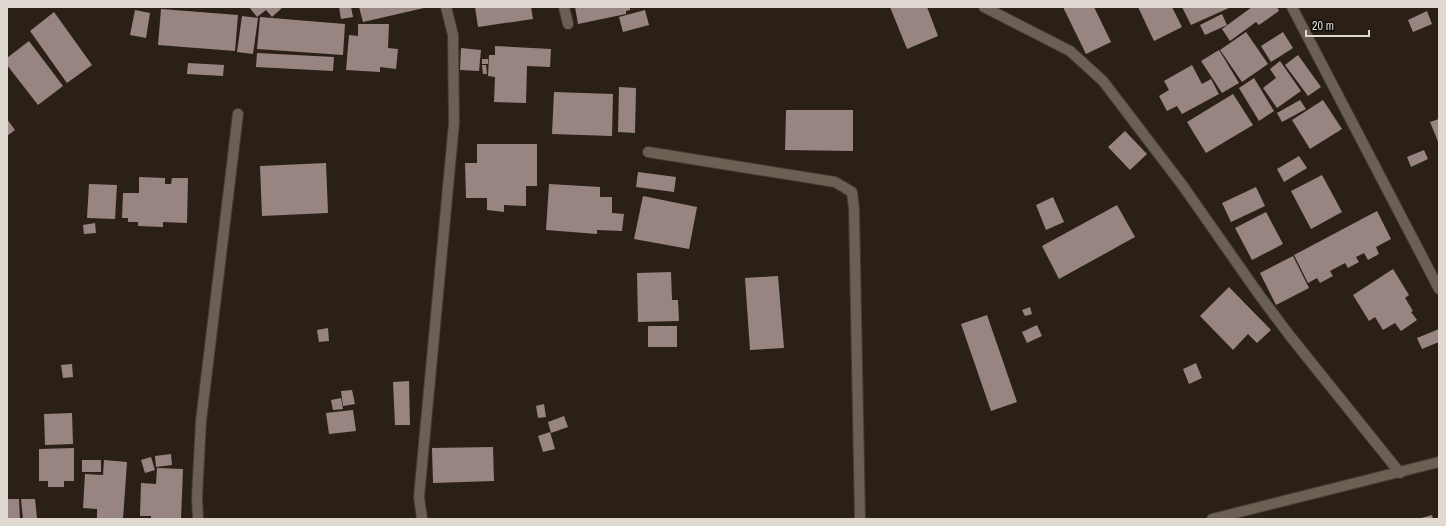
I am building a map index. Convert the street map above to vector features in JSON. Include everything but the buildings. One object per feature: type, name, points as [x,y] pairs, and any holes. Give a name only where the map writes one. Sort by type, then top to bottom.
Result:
[{"type":"street","points":[[422,519],[419,497],[454,123],[453,35],[446,7]]},
{"type":"street","points":[[564,7],[568,24]]},
{"type":"street","points":[[984,7],[1070,51],[1103,81],[1183,186],[1255,290],[1400,473]]},
{"type":"street","points":[[1292,7],[1439,288]]},
{"type":"street","points":[[198,519],[197,497],[201,421],[238,114]]},
{"type":"street","points":[[648,152],[835,182],[852,192],[860,519]]},
{"type":"street","points":[[1212,519],[1439,462]]}]
